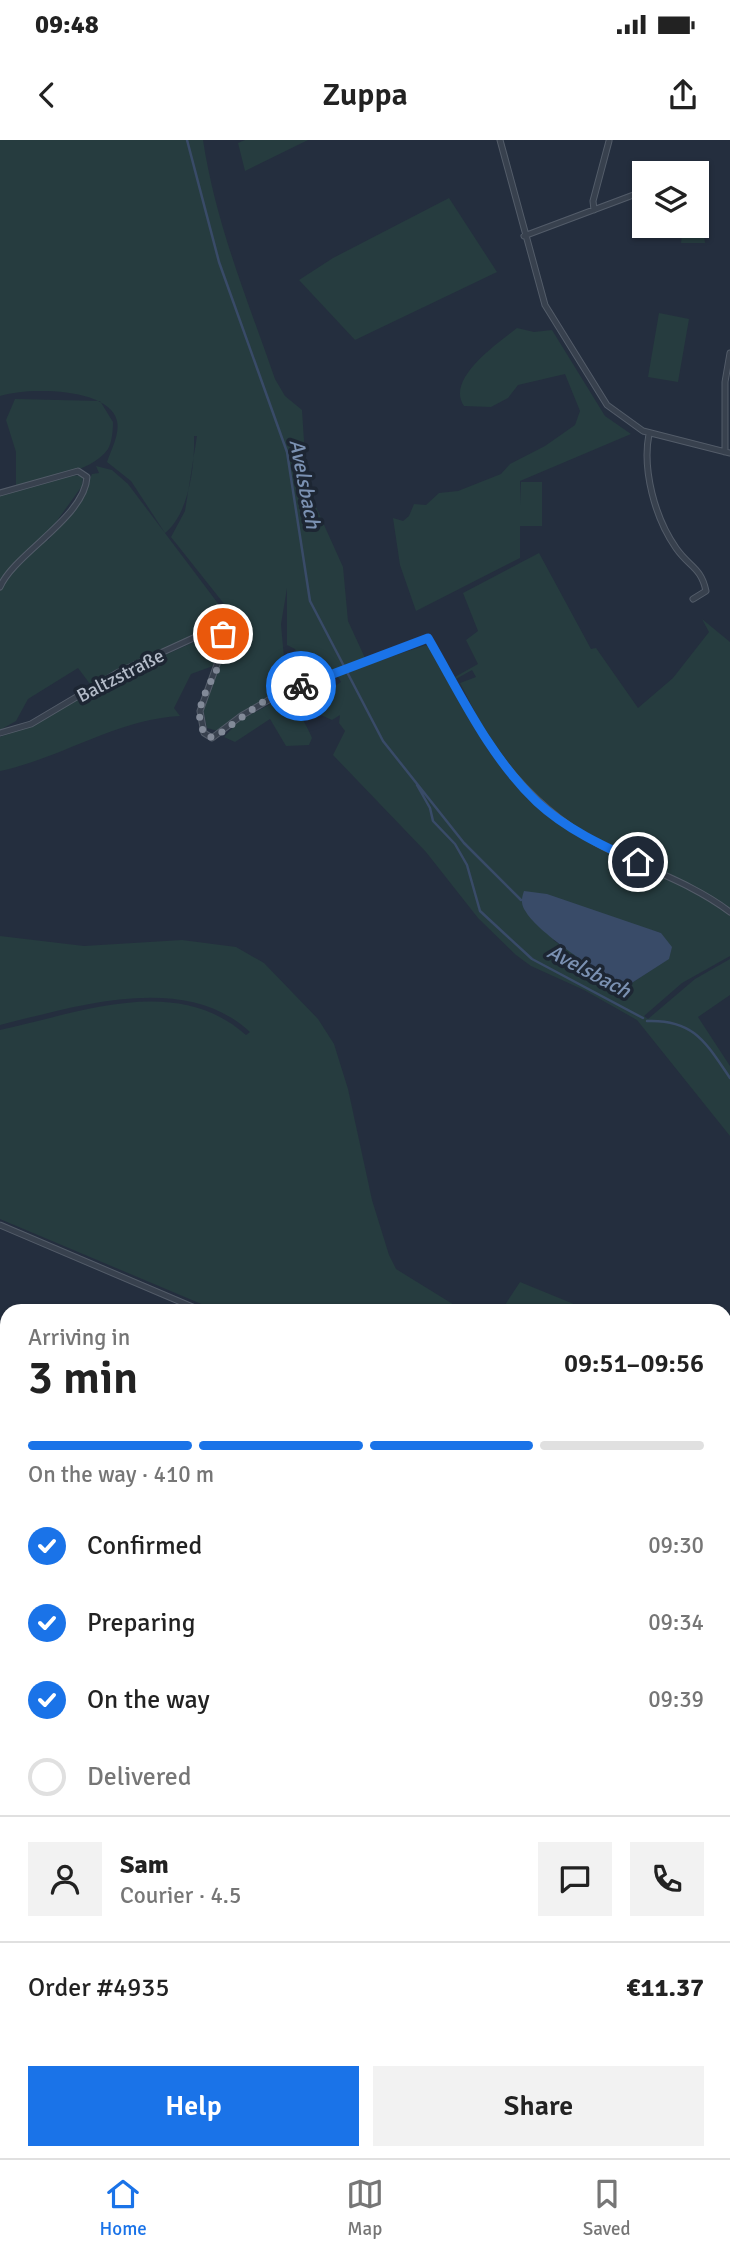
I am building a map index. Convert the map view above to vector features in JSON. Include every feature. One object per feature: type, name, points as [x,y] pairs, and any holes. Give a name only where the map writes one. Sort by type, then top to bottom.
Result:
[{"type":"street","points":[[500,140],[524,236],[545,305],[556,327],[607,405],[649,434],[727,452],[725,382],[730,353]]},
{"type":"street","points":[[594,209],[593,201],[609,141]]},
{"type":"street","points":[[524,236],[632,195]]},
{"type":"street","points":[[649,434],[648,458],[658,511],[677,550],[702,573],[706,591],[694,598]]},
{"type":"street","points":[[0,493],[78,471],[87,477],[79,495],[52,533],[5,576],[0,587]]},
{"type":"street","name":"Baltzstraße","points":[[0,733],[31,724],[117,673],[213,629],[221,631],[225,638],[201,704],[200,717],[207,737],[215,737],[241,716],[279,694],[428,638],[489,744],[537,802],[593,841],[685,883],[730,912]]},
{"type":"street","points":[[0,1225],[186,1304]]},
{"type":"green space","points":[[0,140],[203,140],[224,232],[275,379],[285,396],[302,410],[307,487],[343,567],[348,621],[365,658],[304,681],[295,649],[287,645],[287,588],[281,624],[286,681],[280,691],[235,716],[218,731],[207,728],[203,709],[228,638],[227,629],[215,626],[90,684],[78,668],[28,699],[16,721],[0,730],[0,495],[72,475],[83,476],[82,486],[46,536],[48,541],[84,491],[92,474],[99,473],[96,466],[112,470],[128,484],[235,626],[240,624],[171,537],[185,511],[188,490],[180,514],[165,533],[131,481],[107,462],[117,431],[117,421],[111,410],[99,401],[66,392],[28,391],[0,396]],"holes":[[[194,436],[197,436],[193,459]]]},
{"type":"green space","points":[[245,140],[308,140],[245,171],[238,143]]},
{"type":"green space","points":[[449,198],[497,272],[355,340],[299,280],[333,258]]},
{"type":"green space","points":[[682,238],[704,238],[705,243],[681,243]]},
{"type":"green space","points":[[659,313],[689,319],[678,382],[648,377]]},
{"type":"green space","points":[[517,328],[534,332],[552,330],[605,416],[631,434],[520,481],[520,505],[521,482],[542,482],[542,526],[520,526],[520,558],[416,611],[400,565],[393,518],[403,521],[409,516],[414,504],[426,505],[439,493],[458,491],[501,474],[510,464],[545,446],[575,425],[580,411],[565,374],[518,385],[508,398],[491,407],[464,406],[460,396],[467,373],[487,352]]},
{"type":"green space","points":[[15,399],[100,401],[113,422],[108,449],[78,470],[16,486],[16,452],[6,420]]},
{"type":"green space","points":[[539,553],[591,649],[596,648],[638,708],[673,678],[709,632],[702,619],[730,642],[730,956],[682,983],[644,1016],[648,1019],[695,979],[730,959],[730,995],[698,1017],[730,1066],[730,1136],[637,1020],[584,990],[531,966],[516,955],[478,918],[426,852],[333,755],[345,731],[339,723],[340,715],[332,720],[312,711],[311,702],[341,682],[337,675],[426,645],[444,668],[479,733],[503,768],[548,813],[584,837],[526,786],[489,739],[460,683],[476,677],[472,670],[456,679],[455,677],[478,664],[466,640],[478,631],[463,593]],"holes":[[[623,922],[661,933],[668,959],[627,986],[602,974],[598,982],[591,982],[584,976],[591,965],[553,940]]]},
{"type":"green space","points":[[214,633],[221,638],[213,666],[191,674],[174,708],[180,716],[134,724],[0,771],[0,737],[39,722],[116,677]]},
{"type":"green space","points":[[282,698],[292,705],[304,721],[312,738],[309,745],[286,746],[270,719],[235,742],[224,737],[240,720]]},
{"type":"green space","points":[[0,936],[84,946],[182,940],[236,947],[264,963],[318,1019],[334,1044],[348,1089],[372,1200],[396,1269],[453,1304],[201,1304],[0,1219],[0,1030],[95,1008],[158,1002],[189,1006],[219,1016],[246,1035],[250,1032],[224,1013],[194,1002],[163,998],[130,998],[96,1003],[0,1025]]},
{"type":"green space","points":[[520,1282],[574,1304],[506,1304]]},
{"type":"water","points":[[524,891],[547,894],[661,933],[672,947],[669,959],[627,986],[572,954],[543,931],[524,909]]},
{"type":"waterway","name":"Avelsbach","points":[[187,140],[219,262],[287,452],[310,601],[383,741],[464,843],[521,900]]},
{"type":"waterway","name":"Avelsbach","points":[[417,785],[430,808],[433,821],[455,844],[467,865],[480,911],[532,959],[643,1018]]},
{"type":"waterway","name":"Avelsbach","points":[[647,1021],[663,1021],[688,1029],[706,1044],[730,1078]]},
{"type":"way so far","points":[[223,634],[223,648],[201,704],[200,717],[207,737],[215,737],[261,703],[301,686]]},
{"type":"route","points":[[301,686],[428,638],[500,761],[537,802],[585,836],[638,862]]}]
